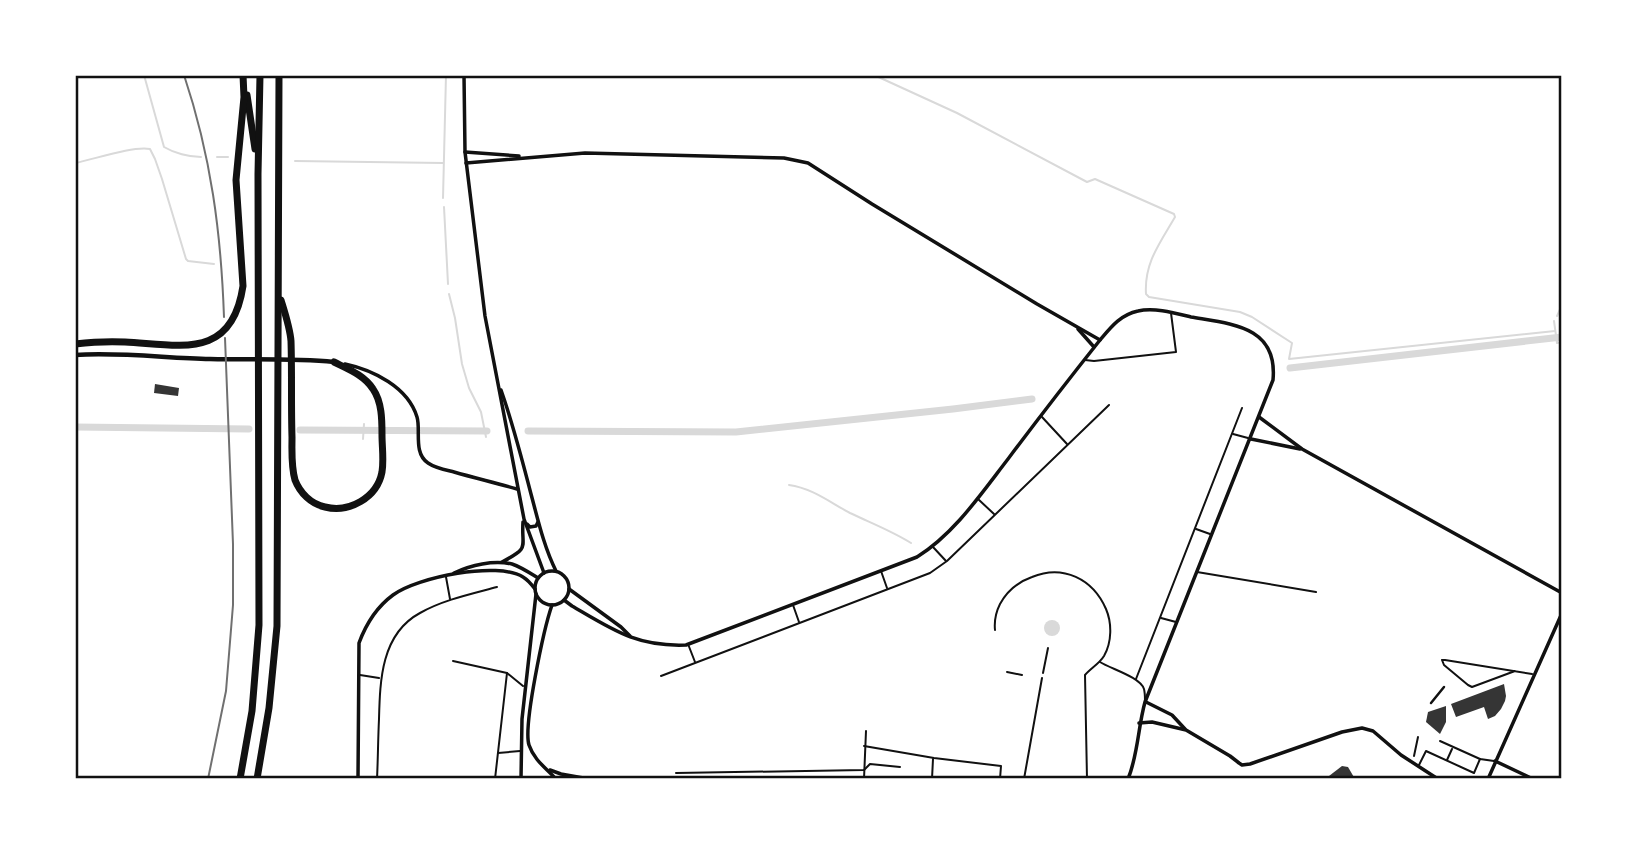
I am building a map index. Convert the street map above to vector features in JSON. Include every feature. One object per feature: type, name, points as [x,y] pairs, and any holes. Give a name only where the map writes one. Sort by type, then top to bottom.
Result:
[{"type":"highway","points":[[244,75],[258,174]]},
{"type":"highway","points":[[75,344],[101,341],[190,346],[219,334],[235,317],[243,286],[236,180],[244,75]]},
{"type":"highway","points":[[240,779],[253,711],[259,625],[260,75]]},
{"type":"highway","points":[[257,779],[270,708],[277,626],[279,75]]},
{"type":"highway","points":[[279,289],[291,338],[295,480],[299,489],[312,502],[321,507],[343,508],[367,497],[378,482],[382,472],[382,417],[375,391],[368,382],[334,362]]},
{"type":"street","points":[[464,75],[465,152],[485,316],[517,489],[524,519],[544,573]]},
{"type":"street","points":[[465,152],[527,157]]},
{"type":"street","points":[[466,163],[585,153],[784,158],[808,163],[1100,340]]},
{"type":"street","points":[[564,600],[617,633],[655,645],[688,644],[917,557],[946,536],[1118,320],[1142,309],[1248,329],[1266,345],[1271,354],[1274,376],[1145,702],[1128,779]]},
{"type":"street","points":[[1077,328],[1094,347]]},
{"type":"street","points":[[75,355],[304,359],[355,366],[388,381],[406,397],[418,419],[420,452],[428,463],[517,489]]},
{"type":"street","points":[[497,378],[513,424],[550,560],[556,571],[567,579],[569,589],[564,600],[556,605],[542,602],[536,594]]},
{"type":"street","points":[[1259,417],[1302,449],[1562,593]]},
{"type":"street","points":[[1251,439],[1302,449]]},
{"type":"street","points":[[524,519],[530,527],[536,526],[538,522]]},
{"type":"street","points":[[500,563],[519,553],[524,544],[524,519]]},
{"type":"street","points":[[358,778],[359,643],[365,628],[383,604],[400,590],[415,583],[483,564],[515,565],[538,578]]},
{"type":"street","points":[[447,575],[496,570],[510,572],[524,577],[535,589]]},
{"type":"street","points":[[521,779],[525,687],[535,589],[538,578],[544,573],[556,571]]},
{"type":"street","points":[[569,589],[632,638]]},
{"type":"street","points":[[552,605],[528,730],[530,747],[537,761],[556,779]]},
{"type":"street","points":[[1488,779],[1562,613]]},
{"type":"street","points":[[1431,703],[1444,687]]},
{"type":"street","points":[[1145,702],[1172,715],[1186,730]]},
{"type":"street","points":[[1139,723],[1152,722],[1186,730],[1246,765],[1352,729],[1368,729],[1438,779]]},
{"type":"street","points":[[1495,761],[1533,779]]},
{"type":"street","points":[[545,768],[556,773],[589,779]]},
{"type":"lane","points":[[1084,360],[1176,352],[1171,313]]},
{"type":"lane","points":[[661,676],[930,573],[947,561],[1109,405]]},
{"type":"lane","points":[[1136,679],[1242,408]]},
{"type":"lane","points":[[1041,416],[1068,445]]},
{"type":"lane","points":[[1232,434],[1251,439]]},
{"type":"lane","points":[[977,498],[995,515]]},
{"type":"lane","points":[[1195,529],[1211,534]]},
{"type":"lane","points":[[933,547],[947,561]]},
{"type":"lane","points":[[881,571],[888,589]]},
{"type":"lane","points":[[995,630],[995,615],[1005,595],[1014,586],[1039,573],[1065,572],[1079,578],[1096,592],[1108,615],[1110,638],[1108,648],[1099,662],[1086,675],[1087,779]]},
{"type":"lane","points":[[1196,572],[1316,592]]},
{"type":"lane","points":[[447,575],[450,600]]},
{"type":"lane","points":[[358,778],[377,778],[380,678],[387,651],[401,628],[418,614],[450,600],[497,587]]},
{"type":"lane","points":[[793,605],[800,623]]},
{"type":"lane","points":[[1160,618],[1176,623]]},
{"type":"lane","points":[[688,644],[695,663]]},
{"type":"lane","points":[[1515,671],[1472,687],[1442,660],[1446,660],[1534,674]]},
{"type":"lane","points":[[453,661],[507,673],[525,687]]},
{"type":"lane","points":[[1099,662],[1140,682],[1144,689],[1145,702]]},
{"type":"lane","points":[[1007,672],[1022,675]]},
{"type":"lane","points":[[495,779],[507,673]]},
{"type":"lane","points":[[358,674],[380,678]]},
{"type":"lane","points":[[1024,779],[1042,678]]},
{"type":"lane","points":[[864,779],[866,730]]},
{"type":"lane","points":[[1440,741],[1480,759],[1495,761]]},
{"type":"lane","points":[[864,746],[1001,766],[1000,779]]},
{"type":"lane","points":[[1446,761],[1453,747]]},
{"type":"lane","points":[[497,753],[522,751]]},
{"type":"lane","points":[[1418,766],[1426,751],[1474,773],[1480,759]]},
{"type":"lane","points":[[932,779],[933,758]]},
{"type":"lane","points":[[676,773],[864,770],[870,764],[900,767]]},
{"type":"path","points":[[1042,678],[1048,648]]},
{"type":"path","points":[[1414,757],[1418,737]]},
{"type":"shaded area","points":[[1052,620],[1060,628],[1052,636],[1044,628]]},
{"type":"building","points":[[155,384],[179,388],[178,396],[154,393]]},
{"type":"building","points":[[1504,684],[1505,701],[1495,716],[1488,719],[1484,707],[1456,717],[1451,704]]},
{"type":"building","points":[[1446,706],[1446,722],[1440,734],[1426,722],[1428,712]]},
{"type":"building","points":[[1342,766],[1348,767],[1355,779],[1330,779],[1329,776]]},
{"type":"waterway","points":[[144,75],[164,147],[201,157]]},
{"type":"waterway","points":[[443,198],[446,75]]},
{"type":"waterway","points":[[874,75],[957,113],[1087,182],[1095,179],[1174,214],[1175,217],[1150,263],[1146,294],[1149,297],[1240,312],[1252,317],[1292,343],[1289,359],[1555,331]]},
{"type":"waterway","points":[[75,163],[124,151],[150,149],[186,259],[214,264]]},
{"type":"waterway","points":[[217,157],[228,157]]},
{"type":"waterway","points":[[295,161],[443,163]]},
{"type":"waterway","points":[[444,207],[448,284]]},
{"type":"waterway","points":[[449,294],[462,364],[469,388],[481,412],[486,437]]},
{"type":"waterway","points":[[1557,316],[1562,305]]},
{"type":"waterway","points":[[1554,321],[1557,343],[1562,342]]},
{"type":"waterway","points":[[1290,368],[1562,337]]},
{"type":"waterway","points":[[528,431],[736,432],[1032,399]]},
{"type":"waterway","points":[[363,439],[364,424]]},
{"type":"waterway","points":[[75,427],[249,429]]},
{"type":"waterway","points":[[300,430],[487,431]]},
{"type":"waterway","points":[[789,485],[813,493],[911,543]]},
{"type":"railway","points":[[184,75],[201,135],[213,194],[224,317]]},
{"type":"railway","points":[[208,779],[226,691],[233,605],[225,338]]}]
